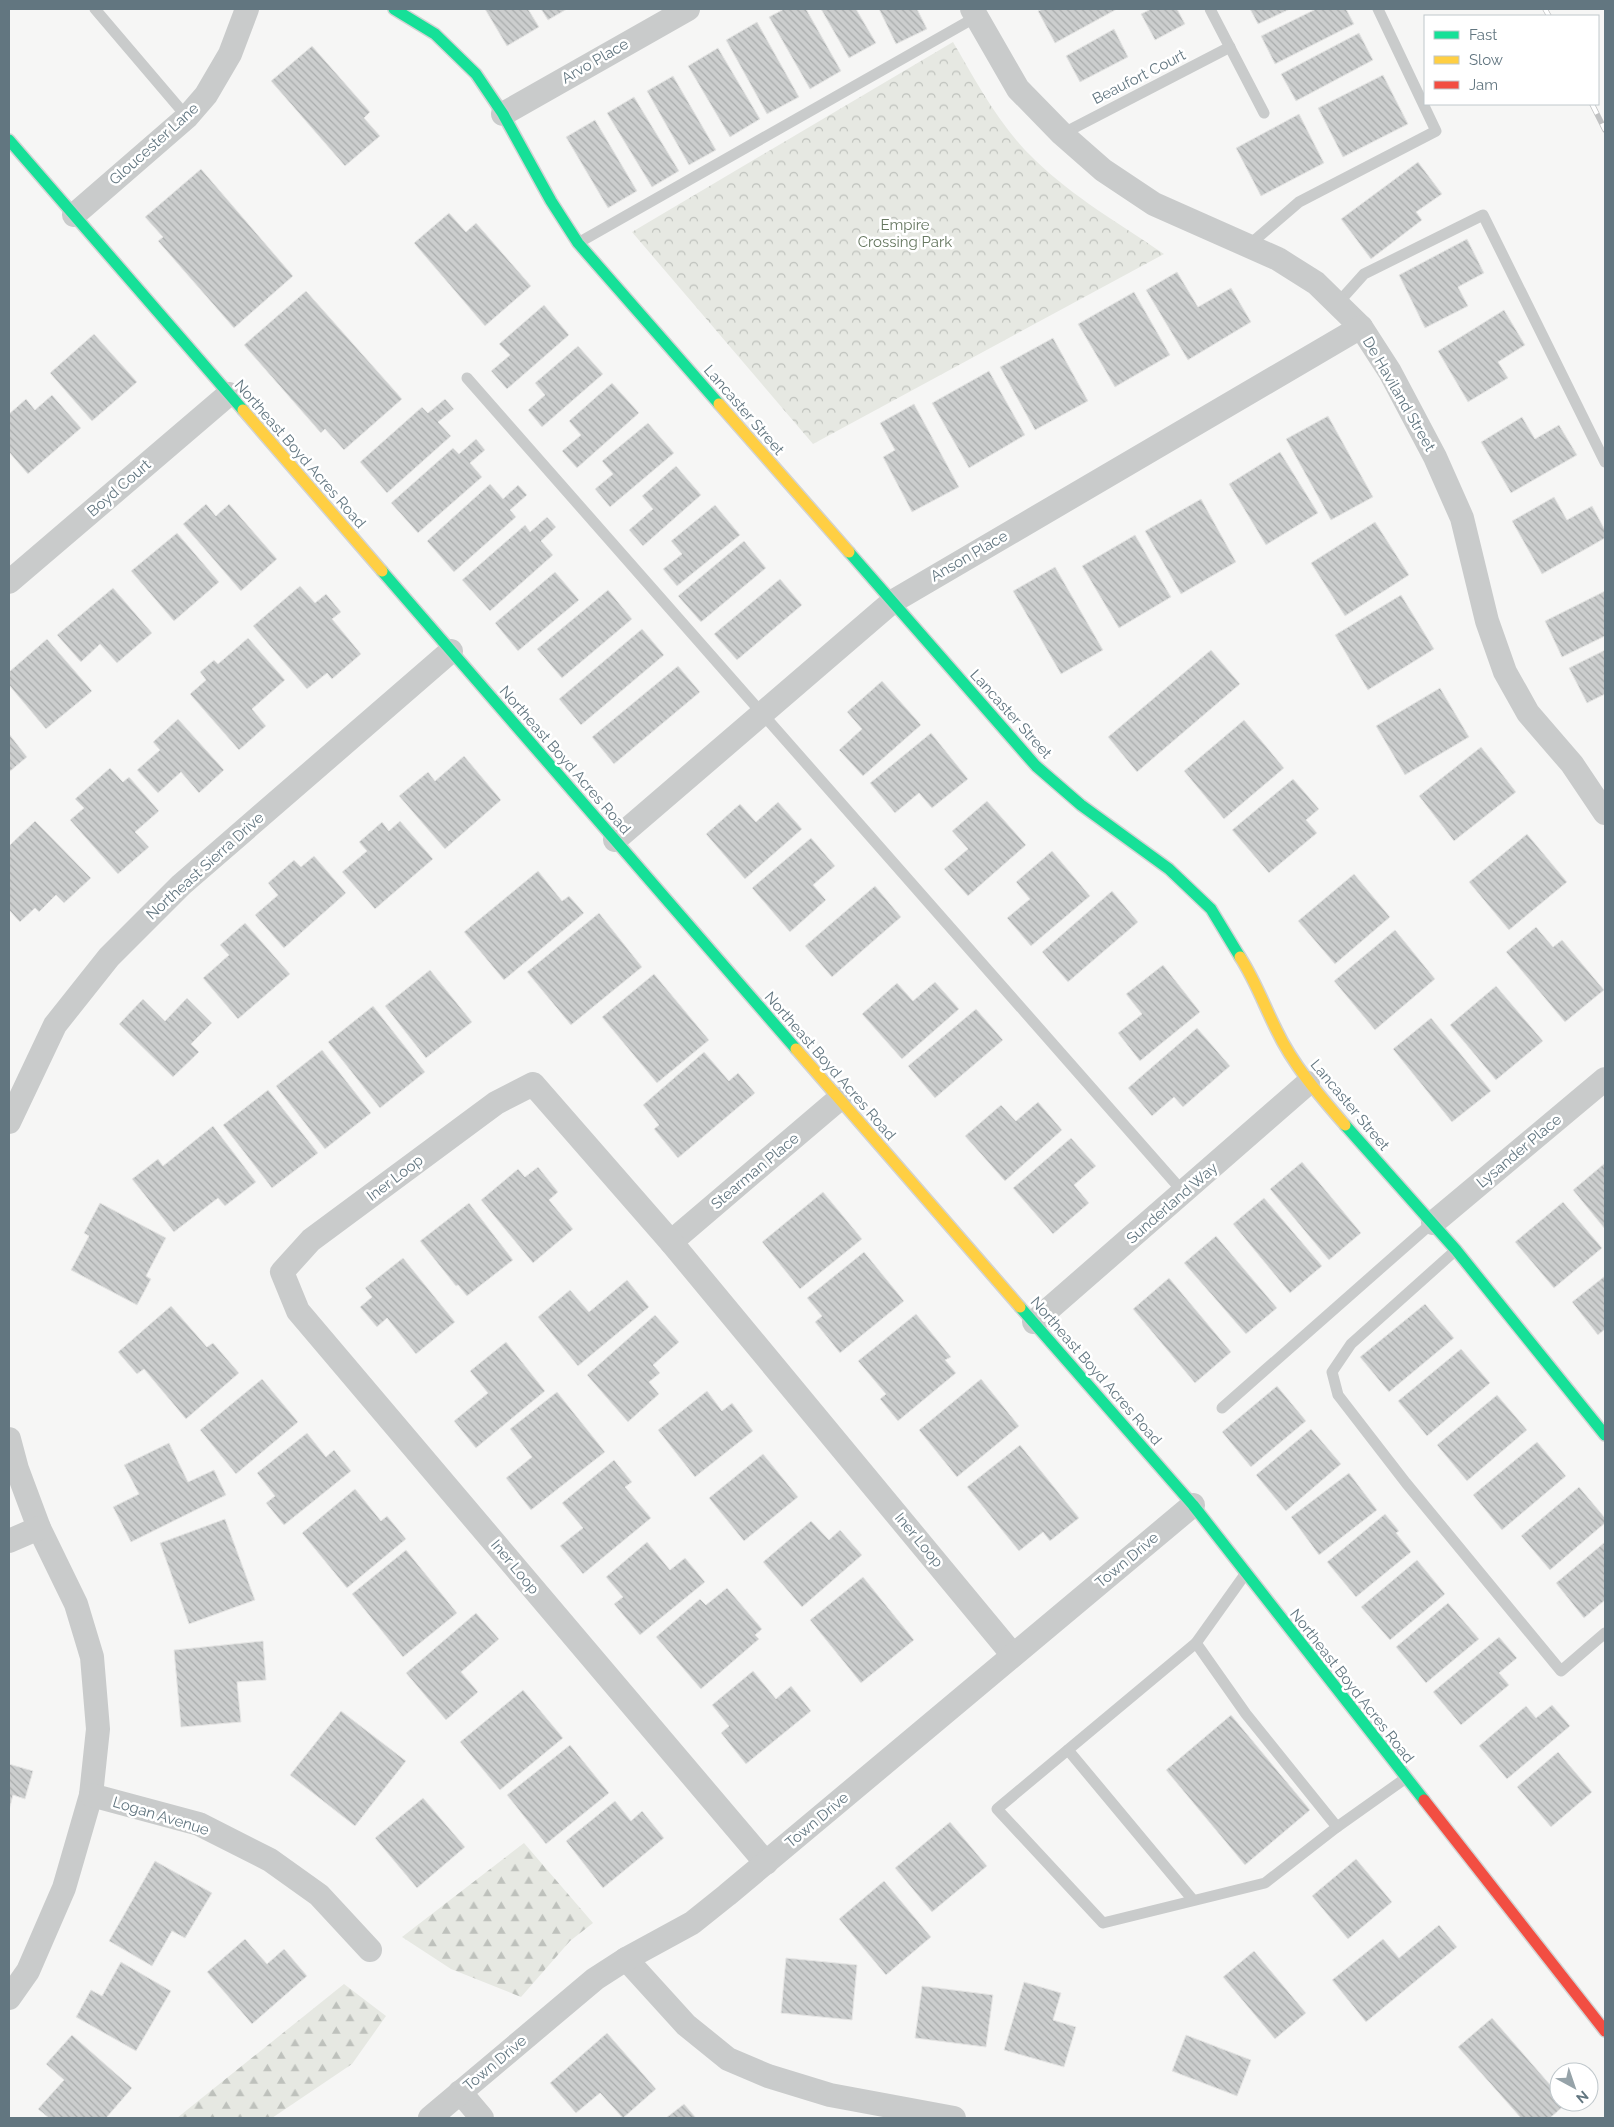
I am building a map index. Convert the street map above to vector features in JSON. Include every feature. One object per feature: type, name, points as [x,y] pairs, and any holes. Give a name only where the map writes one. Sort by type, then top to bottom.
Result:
[{"type":"street","name":"Gloucester Lane","points":[[74,215],[187,117],[206,95],[230,54],[247,9]]},
{"type":"street","name":"Lancaster Street","points":[[394,9],[434,34],[476,74],[503,114],[551,201],[578,242],[1036,766],[1082,805],[1169,869],[1211,909],[1252,977],[1276,1030],[1308,1083],[1433,1222],[1605,1436]]},
{"type":"street","name":"Arvo Place","points":[[503,114],[688,9]]},
{"type":"street","name":"De Haviland Street","points":[[974,13],[1018,89],[1062,134],[1103,170],[1154,204],[1278,259],[1316,283],[1361,327],[1390,372],[1435,457],[1462,518],[1487,621],[1506,672],[1528,712],[1572,764],[1605,812]]},
{"type":"street","name":"Northeast Boyd Acres Road","points":[[9,140],[839,1100],[1193,1505],[1605,2031]]},
{"type":"street","name":"Anson Place","points":[[615,840],[892,602],[1361,327]]},
{"type":"street","name":"Boyd Court","points":[[9,582],[229,394]]},
{"type":"street","name":"Northeast Sierra Drive","points":[[9,1122],[55,1025],[109,957],[181,885],[451,651]]},
{"type":"street","name":"Lysander Place","points":[[1433,1222],[1605,1079]]},
{"type":"street","name":"Sunderland Way","points":[[1034,1322],[1308,1083]]},
{"type":"street","name":"Iner Loop","points":[[766,1863],[298,1311],[282,1272],[311,1240],[496,1103],[533,1084],[671,1242],[1013,1655]]},
{"type":"street","name":"Stearman Place","points":[[671,1242],[839,1100]]},
{"type":"street","points":[[9,1439],[17,1469],[39,1528],[76,1604],[92,1657],[98,1729],[91,1795],[64,1888],[28,1971],[9,1998]]},
{"type":"street","name":"Town Drive","points":[[430,2118],[596,1979],[626,1958],[692,1923],[1193,1505]]},
{"type":"street","points":[[9,1541],[39,1528]]},
{"type":"street","name":"Logan Avenue","points":[[91,1795],[199,1824],[270,1860],[319,1895],[370,1950]]},
{"type":"street","points":[[626,1958],[686,2025],[728,2059],[768,2076],[830,2095],[954,2118]]},
{"type":"street","points":[[460,2092],[482,2118]]},
{"type":"lane","points":[[95,9],[187,117]]},
{"type":"lane","points":[[1210,9],[1264,112]]},
{"type":"lane","points":[[1248,246],[1300,202],[1436,131],[1378,9]]},
{"type":"lane","points":[[578,242],[974,13]]},
{"type":"lane","name":"Beaufort Court","points":[[1062,134],[1230,47]]},
{"type":"lane","points":[[1338,303],[1364,274],[1483,215],[1605,462]]},
{"type":"lane","points":[[467,378],[1184,1193]]},
{"type":"lane","points":[[1222,1408],[1433,1222]]},
{"type":"lane","points":[[1456,1250],[1351,1344],[1332,1372],[1338,1395],[1406,1483],[1561,1671],[1605,1632]]},
{"type":"lane","points":[[1246,1573],[1196,1643],[997,1809],[1103,1923],[1265,1883],[1406,1778]]},
{"type":"lane","points":[[1196,1643],[1246,1714],[1338,1827]]},
{"type":"lane","points":[[1068,1750],[1193,1900]]},
{"type":"green space","name":"Empire Crossing Park","points":[[953,42],[980,89],[1022,147],[1065,186],[1164,254],[813,444],[632,232]]},
{"type":"green space","points":[[524,1843],[593,1923],[570,1941],[521,1997],[451,1969],[402,1937]]},
{"type":"green space","points":[[344,1984],[386,2016],[352,2064],[272,2118],[177,2118]]},
{"type":"building","points":[[485,9],[528,9],[539,27],[507,46]]},
{"type":"building","points":[[541,9],[567,9],[548,20]]},
{"type":"building","points":[[784,9],[806,9],[841,71],[810,89],[769,17]]},
{"type":"building","points":[[821,9],[856,9],[876,43],[849,58]]},
{"type":"building","points":[[879,9],[917,9],[927,29],[896,44]]},
{"type":"building","points":[[1043,9],[1117,9],[1055,43],[1038,11]]},
{"type":"building","points":[[1151,9],[1177,9],[1185,24],[1155,40],[1141,14]]},
{"type":"building","points":[[1250,9],[1290,9],[1258,24]]},
{"type":"building","points":[[1316,9],[1346,9],[1354,24],[1275,64],[1261,36]]},
{"type":"building","points":[[757,22],[799,97],[767,114],[726,40]]},
{"type":"building","points":[[1114,29],[1128,57],[1080,82],[1066,56]]},
{"type":"building","points":[[1359,33],[1373,60],[1296,101],[1281,74]]},
{"type":"building","points":[[312,46],[370,112],[364,118],[380,136],[345,166],[271,81]]},
{"type":"building","points":[[718,48],[760,119],[730,137],[688,66]]},
{"type":"building","points":[[1383,75],[1408,124],[1343,157],[1318,108]]},
{"type":"building","points":[[673,76],[716,150],[689,165],[647,91]]},
{"type":"building","points":[[634,97],[679,171],[652,187],[607,113]]},
{"type":"building","points":[[1299,114],[1324,163],[1261,196],[1236,148]]},
{"type":"building","points":[[595,120],[637,191],[608,208],[566,137]]},
{"type":"building","points":[[1418,162],[1442,194],[1416,212],[1422,220],[1371,259],[1341,219]]},
{"type":"building","points":[[201,169],[293,276],[234,328],[158,241],[163,237],[145,217]]},
{"type":"building","points":[[449,213],[466,232],[476,223],[531,286],[485,326],[414,243]]},
{"type":"building","points":[[1467,239],[1484,273],[1458,287],[1468,306],[1425,328],[1399,275]]},
{"type":"building","points":[[1177,272],[1198,307],[1231,288],[1251,322],[1188,360],[1146,290]]},
{"type":"building","points":[[306,291],[402,399],[344,450],[325,429],[321,433],[244,345]]},
{"type":"building","points":[[1134,292],[1170,355],[1115,387],[1078,324]]},
{"type":"building","points":[[544,305],[569,335],[507,389],[491,371],[510,355],[499,344]]},
{"type":"building","points":[[1504,310],[1525,345],[1498,362],[1508,378],[1468,402],[1438,351]]},
{"type":"building","points":[[94,334],[137,382],[92,421],[50,373]]},
{"type":"building","points":[[1053,338],[1088,401],[1035,430],[1000,367]]},
{"type":"building","points":[[578,346],[603,374],[542,427],[528,410],[545,395],[535,383]]},
{"type":"building","points":[[989,371],[1025,435],[969,468],[932,403]]},
{"type":"building","points":[[612,383],[639,413],[577,468],[562,451],[581,435],[569,421]]},
{"type":"building","points":[[52,395],[81,428],[28,474],[9,452],[9,414],[26,399],[35,410]]},
{"type":"building","points":[[445,399],[454,409],[438,422],[451,436],[387,493],[360,462],[422,407],[428,413]]},
{"type":"building","points":[[914,404],[959,487],[912,512],[883,457],[895,450],[880,423]]},
{"type":"building","points":[[1328,416],[1373,497],[1331,520],[1286,439]]},
{"type":"building","points":[[1522,417],[1535,439],[1559,425],[1577,455],[1511,493],[1481,442]]},
{"type":"building","points":[[648,423],[674,453],[610,507],[595,489],[613,474],[602,461]]},
{"type":"building","points":[[476,439],[485,450],[470,463],[482,477],[418,533],[391,503],[453,448],[459,454]]},
{"type":"building","points":[[1280,452],[1318,513],[1266,545],[1229,484]]},
{"type":"building","points":[[676,466],[701,495],[643,546],[629,530],[653,509],[642,496]]},
{"type":"building","points":[[490,484],[503,499],[518,485],[527,495],[510,510],[516,517],[454,572],[427,541]]},
{"type":"building","points":[[1554,497],[1567,520],[1592,506],[1605,530],[1605,538],[1542,574],[1512,521]]},
{"type":"building","points":[[1201,499],[1236,562],[1181,594],[1145,531]]},
{"type":"building","points":[[206,504],[216,516],[229,504],[277,559],[241,591],[183,524]]},
{"type":"building","points":[[715,505],[740,535],[677,586],[663,569],[682,554],[671,541]]},
{"type":"building","points":[[547,517],[556,527],[541,541],[553,555],[490,611],[462,580],[525,525],[530,532]]},
{"type":"building","points":[[1375,522],[1409,575],[1345,616],[1311,563]]},
{"type":"building","points":[[177,533],[219,582],[174,621],[131,571]]},
{"type":"building","points":[[1135,535],[1171,597],[1119,628],[1082,566]]},
{"type":"building","points":[[744,541],[766,568],[701,622],[678,596]]},
{"type":"building","points":[[1055,567],[1103,650],[1061,674],[1013,591]]},
{"type":"building","points":[[555,572],[579,600],[518,651],[495,623]]},
{"type":"building","points":[[780,579],[802,605],[737,660],[714,634]]},
{"type":"building","points":[[300,586],[315,603],[326,594],[341,612],[332,619],[361,654],[332,679],[327,673],[307,689],[253,626]]},
{"type":"building","points":[[113,588],[152,633],[117,663],[100,644],[81,662],[57,635]]},
{"type":"building","points":[[608,590],[632,619],[562,678],[537,649]]},
{"type":"building","points":[[1605,591],[1605,636],[1562,657],[1545,621]]},
{"type":"building","points":[[1401,595],[1434,649],[1368,690],[1335,635]]},
{"type":"building","points":[[642,629],[664,655],[581,725],[559,699]]},
{"type":"building","points":[[248,638],[285,680],[252,709],[266,726],[239,750],[190,694],[206,680],[200,672],[214,660],[218,664]]},
{"type":"building","points":[[47,639],[92,691],[46,729],[9,685],[9,672]]},
{"type":"building","points":[[1211,650],[1240,684],[1137,772],[1108,737]]},
{"type":"building","points":[[1605,650],[1605,694],[1587,703],[1569,668]]},
{"type":"building","points":[[678,666],[700,692],[614,764],[592,737]]},
{"type":"building","points":[[882,681],[921,725],[863,776],[839,750],[862,729],[847,712]]},
{"type":"building","points":[[1440,688],[1469,737],[1405,775],[1376,726]]},
{"type":"building","points":[[178,719],[224,770],[199,793],[181,772],[158,793],[137,770],[160,750],[153,742]]},
{"type":"building","points":[[1244,720],[1284,768],[1224,819],[1184,771]]},
{"type":"building","points":[[931,733],[968,779],[932,808],[919,793],[895,813],[870,783]]},
{"type":"building","points":[[9,734],[27,757],[9,772]]},
{"type":"building","points":[[1481,747],[1516,792],[1454,841],[1419,796]]},
{"type":"building","points":[[464,756],[501,800],[445,849],[399,796],[428,772],[435,781]]},
{"type":"building","points":[[110,768],[123,782],[129,777],[159,811],[135,832],[149,847],[118,874],[70,820],[84,808],[75,799]]},
{"type":"building","points":[[1293,779],[1319,809],[1306,820],[1317,833],[1269,873],[1232,830]]},
{"type":"building","points":[[987,801],[1026,845],[968,896],[944,869],[968,849],[952,831]]},
{"type":"building","points":[[778,802],[802,829],[745,879],[706,834],[740,804],[756,822]]},
{"type":"building","points":[[35,821],[91,878],[64,903],[56,895],[39,912],[35,908],[20,922],[9,910],[9,846]]},
{"type":"building","points":[[400,821],[433,859],[375,909],[342,872],[367,851],[359,842],[382,822],[389,831]]},
{"type":"building","points":[[1527,834],[1567,882],[1509,930],[1469,882]]},
{"type":"building","points":[[811,838],[835,866],[813,885],[826,900],[790,932],[752,888]]},
{"type":"building","points":[[1052,851],[1090,896],[1031,946],[1007,918],[1030,899],[1016,882]]},
{"type":"building","points":[[314,856],[346,893],[284,948],[255,915],[278,895],[268,883],[294,860],[301,867]]},
{"type":"building","points":[[538,871],[562,901],[569,896],[584,913],[504,980],[464,932]]},
{"type":"building","points":[[1354,874],[1390,917],[1335,964],[1298,921]]},
{"type":"building","points":[[875,886],[901,917],[832,977],[805,946]]},
{"type":"building","points":[[1112,891],[1138,922],[1068,982],[1042,952]]},
{"type":"building","points":[[599,913],[642,967],[571,1025],[527,972]]},
{"type":"building","points":[[245,923],[290,974],[238,1019],[203,978],[229,955],[220,945]]},
{"type":"building","points":[[1536,927],[1553,947],[1562,940],[1604,990],[1565,1022],[1506,952]]},
{"type":"building","points":[[1395,930],[1435,979],[1375,1030],[1334,981]]},
{"type":"building","points":[[1163,965],[1200,1012],[1140,1061],[1118,1033],[1142,1014],[1126,994]]},
{"type":"building","points":[[430,970],[472,1022],[426,1058],[385,1006]]},
{"type":"building","points":[[654,974],[709,1040],[657,1083],[602,1017]]},
{"type":"building","points":[[935,982],[959,1009],[902,1059],[862,1014],[897,983],[913,1001]]},
{"type":"building","points":[[1496,986],[1543,1041],[1496,1080],[1450,1025]]},
{"type":"building","points":[[187,998],[212,1023],[191,1044],[199,1052],[173,1077],[119,1024],[143,999],[165,1021]]},
{"type":"building","points":[[373,1006],[425,1072],[380,1108],[328,1042]]},
{"type":"building","points":[[976,1009],[1003,1040],[935,1098],[908,1066]]},
{"type":"building","points":[[1431,1018],[1491,1091],[1452,1122],[1393,1049]]},
{"type":"building","points":[[1197,1028],[1230,1066],[1183,1107],[1174,1097],[1152,1116],[1128,1088]]},
{"type":"building","points":[[322,1050],[371,1113],[325,1149],[276,1086]]},
{"type":"building","points":[[704,1052],[729,1081],[738,1073],[755,1093],[678,1158],[654,1129],[659,1125],[643,1105]]},
{"type":"building","points":[[268,1090],[318,1153],[272,1188],[223,1125]]},
{"type":"building","points":[[1038,1102],[1062,1130],[1005,1181],[965,1136],[1001,1105],[1016,1121]]},
{"type":"building","points":[[213,1126],[256,1182],[225,1206],[218,1198],[174,1232],[132,1179],[158,1159],[163,1166]]},
{"type":"building","points":[[1071,1138],[1096,1166],[1074,1185],[1089,1203],[1053,1234],[1013,1188]]},
{"type":"building","points":[[1302,1162],[1361,1233],[1329,1260],[1270,1189]]},
{"type":"building","points":[[1605,1163],[1605,1229],[1573,1190]]},
{"type":"building","points":[[538,1167],[558,1192],[549,1200],[573,1229],[533,1263],[481,1200],[518,1169],[525,1177]]},
{"type":"building","points":[[823,1192],[862,1239],[800,1289],[762,1242]]},
{"type":"building","points":[[1264,1198],[1322,1266],[1290,1293],[1233,1224]]},
{"type":"building","points":[[1563,1202],[1602,1248],[1554,1288],[1515,1242]]},
{"type":"building","points":[[100,1203],[166,1238],[146,1276],[151,1279],[137,1305],[71,1270],[89,1236],[84,1233]]},
{"type":"building","points":[[469,1203],[513,1260],[467,1296],[458,1285],[456,1286],[420,1241]]},
{"type":"building","points":[[1216,1236],[1277,1308],[1246,1334],[1184,1263]]},
{"type":"building","points":[[864,1252],[904,1301],[840,1353],[815,1322],[822,1316],[807,1298]]},
{"type":"building","points":[[403,1258],[455,1322],[416,1354],[387,1318],[377,1327],[360,1307],[372,1297],[365,1288]]},
{"type":"building","points":[[1605,1276],[1605,1329],[1598,1335],[1572,1302]]},
{"type":"building","points":[[1169,1278],[1231,1352],[1195,1383],[1133,1309]]},
{"type":"building","points":[[627,1280],[649,1307],[578,1366],[538,1317],[570,1290],[589,1312]]},
{"type":"building","points":[[1425,1304],[1454,1338],[1389,1392],[1360,1357]]},
{"type":"building","points":[[171,1306],[207,1347],[213,1343],[239,1373],[186,1419],[144,1369],[137,1374],[118,1352]]},
{"type":"building","points":[[916,1314],[951,1357],[945,1360],[956,1373],[898,1421],[880,1399],[886,1394],[858,1361]]},
{"type":"building","points":[[655,1315],[679,1342],[653,1365],[660,1373],[649,1382],[659,1394],[628,1422],[587,1375]]},
{"type":"building","points":[[506,1342],[545,1391],[476,1448],[454,1421],[488,1393],[470,1371]]},
{"type":"building","points":[[1461,1349],[1490,1383],[1427,1436],[1398,1401]]},
{"type":"building","points":[[262,1379],[298,1422],[236,1474],[200,1430]]},
{"type":"building","points":[[981,1379],[1019,1426],[957,1477],[919,1430]]},
{"type":"building","points":[[1277,1386],[1306,1421],[1251,1467],[1222,1432]]},
{"type":"building","points":[[707,1391],[722,1411],[732,1403],[753,1431],[695,1477],[658,1430]]},
{"type":"building","points":[[557,1392],[605,1452],[531,1510],[506,1478],[532,1457],[510,1429]]},
{"type":"building","points":[[1497,1395],[1527,1430],[1467,1481],[1437,1445]]},
{"type":"building","points":[[1311,1429],[1341,1464],[1286,1511],[1256,1475]]},
{"type":"building","points":[[307,1433],[326,1457],[334,1450],[351,1471],[284,1525],[266,1503],[275,1496],[257,1473]]},
{"type":"building","points":[[1537,1442],[1566,1476],[1502,1530],[1473,1495]]},
{"type":"building","points":[[169,1443],[188,1482],[214,1470],[226,1495],[131,1542],[113,1507],[139,1494],[124,1465]]},
{"type":"building","points":[[1020,1445],[1079,1518],[1050,1541],[1043,1532],[1019,1551],[967,1487]]},
{"type":"building","points":[[763,1454],[798,1497],[744,1541],[709,1498]]},
{"type":"building","points":[[614,1460],[632,1482],[625,1487],[651,1518],[583,1574],[560,1546],[583,1528],[562,1503]]},
{"type":"building","points":[[1349,1473],[1377,1510],[1319,1555],[1291,1517]]},
{"type":"building","points":[[1579,1487],[1605,1518],[1605,1523],[1550,1570],[1521,1536]]},
{"type":"building","points":[[355,1489],[381,1521],[387,1516],[406,1539],[347,1588],[302,1533]]},
{"type":"building","points":[[1385,1514],[1399,1531],[1396,1533],[1411,1552],[1356,1597],[1327,1562]]},
{"type":"building","points":[[225,1519],[255,1600],[189,1624],[160,1543]]},
{"type":"building","points":[[811,1521],[829,1540],[840,1530],[862,1555],[802,1607],[763,1562]]},
{"type":"building","points":[[647,1542],[670,1570],[685,1558],[705,1582],[640,1635],[614,1604],[623,1597],[606,1577]]},
{"type":"building","points":[[1605,1542],[1605,1600],[1584,1618],[1556,1583]]},
{"type":"building","points":[[406,1550],[457,1613],[403,1657],[352,1594]]},
{"type":"building","points":[[1417,1560],[1445,1594],[1390,1640],[1361,1607]]},
{"type":"building","points":[[863,1577],[914,1640],[861,1683],[810,1620]]},
{"type":"building","points":[[727,1588],[762,1629],[755,1635],[759,1639],[701,1689],[656,1637],[700,1599],[706,1605]]},
{"type":"building","points":[[1448,1603],[1479,1639],[1426,1683],[1396,1647]]},
{"type":"building","points":[[476,1613],[499,1639],[461,1672],[478,1692],[446,1720],[406,1673]]},
{"type":"building","points":[[1499,1637],[1517,1658],[1499,1673],[1509,1685],[1461,1725],[1433,1692]]},
{"type":"building","points":[[263,1641],[266,1680],[237,1682],[241,1722],[181,1727],[174,1650]]},
{"type":"building","points":[[753,1671],[776,1699],[791,1686],[811,1711],[746,1764],[721,1733],[729,1726],[712,1705]]},
{"type":"building","points":[[523,1690],[563,1738],[500,1790],[460,1742]]},
{"type":"building","points":[[1552,1705],[1570,1726],[1507,1779],[1479,1746],[1526,1706],[1536,1718]]},
{"type":"building","points":[[341,1711],[406,1761],[355,1826],[290,1775]]},
{"type":"building","points":[[1231,1715],[1310,1810],[1245,1865],[1166,1770]]},
{"type":"building","points":[[570,1745],[609,1793],[546,1844],[507,1795]]},
{"type":"building","points":[[1558,1752],[1592,1792],[1551,1827],[1517,1787]]},
{"type":"building","points":[[9,1764],[33,1771],[25,1799],[13,1795],[9,1810]]},
{"type":"building","points":[[423,1798],[465,1847],[417,1888],[375,1838]]},
{"type":"building","points":[[615,1801],[631,1821],[642,1811],[664,1838],[603,1888],[566,1841]]},
{"type":"building","points":[[950,1822],[987,1866],[932,1912],[895,1868]]},
{"type":"building","points":[[1356,1859],[1392,1902],[1348,1939],[1312,1896]]},
{"type":"building","points":[[155,1861],[212,1893],[185,1938],[172,1931],[152,1966],[109,1941]]},
{"type":"building","points":[[884,1881],[931,1937],[886,1975],[839,1919]]},
{"type":"building","points":[[1439,1925],[1457,1947],[1366,2022],[1332,1980],[1383,1939],[1399,1958]]},
{"type":"building","points":[[245,1939],[267,1964],[284,1949],[307,1976],[252,2024],[207,1972]]},
{"type":"building","points":[[1254,1951],[1306,2013],[1275,2039],[1223,1977]]},
{"type":"building","points":[[786,1958],[857,1965],[852,2020],[781,2013]]},
{"type":"building","points":[[121,1962],[171,1991],[136,2051],[76,2017],[91,1990],[102,1996]]},
{"type":"building","points":[[1024,1982],[1061,1993],[1053,2020],[1076,2027],[1064,2067],[1004,2050]]},
{"type":"building","points":[[922,1986],[993,1995],[986,2047],[915,2038]]},
{"type":"building","points":[[1492,2018],[1549,2084],[1549,2112],[1557,2112],[1550,2118],[1521,2118],[1458,2047]]},
{"type":"building","points":[[607,2033],[656,2089],[623,2118],[600,2093],[576,2113],[550,2083]]},
{"type":"building","points":[[72,2035],[132,2088],[106,2118],[49,2118],[38,2109],[64,2080],[46,2064]]},
{"type":"building","points":[[1186,2035],[1251,2060],[1237,2096],[1172,2071]]},
{"type":"building","points":[[684,2104],[696,2118],[666,2118]]},
{"type":"railway","points":[[1545,9],[1548,15]]},
{"type":"railway","points":[[1592,105],[1605,130]]},
{"type":"traffic: fast","points":[[394,9],[435,34],[476,74],[503,114],[551,201],[578,243],[719,404]]},
{"type":"traffic: fast","points":[[9,140],[243,410]]},
{"type":"traffic: fast","points":[[849,552],[1036,766],[1081,805],[1169,869],[1211,909],[1240,957]]},
{"type":"traffic: fast","points":[[382,571],[796,1049]]},
{"type":"traffic: fast","points":[[1345,1125],[1456,1250],[1605,1435]]},
{"type":"traffic: fast","points":[[1020,1307],[1193,1505],[1424,1800]]},
{"type":"traffic: slow","points":[[719,404],[849,552]]},
{"type":"traffic: slow","points":[[243,410],[382,571]]},
{"type":"traffic: slow","points":[[1240,957],[1290,1055],[1316,1091],[1345,1125]]},
{"type":"traffic: slow","points":[[796,1049],[1020,1307]]},
{"type":"traffic: jam","points":[[1424,1800],[1605,2031]]}]
